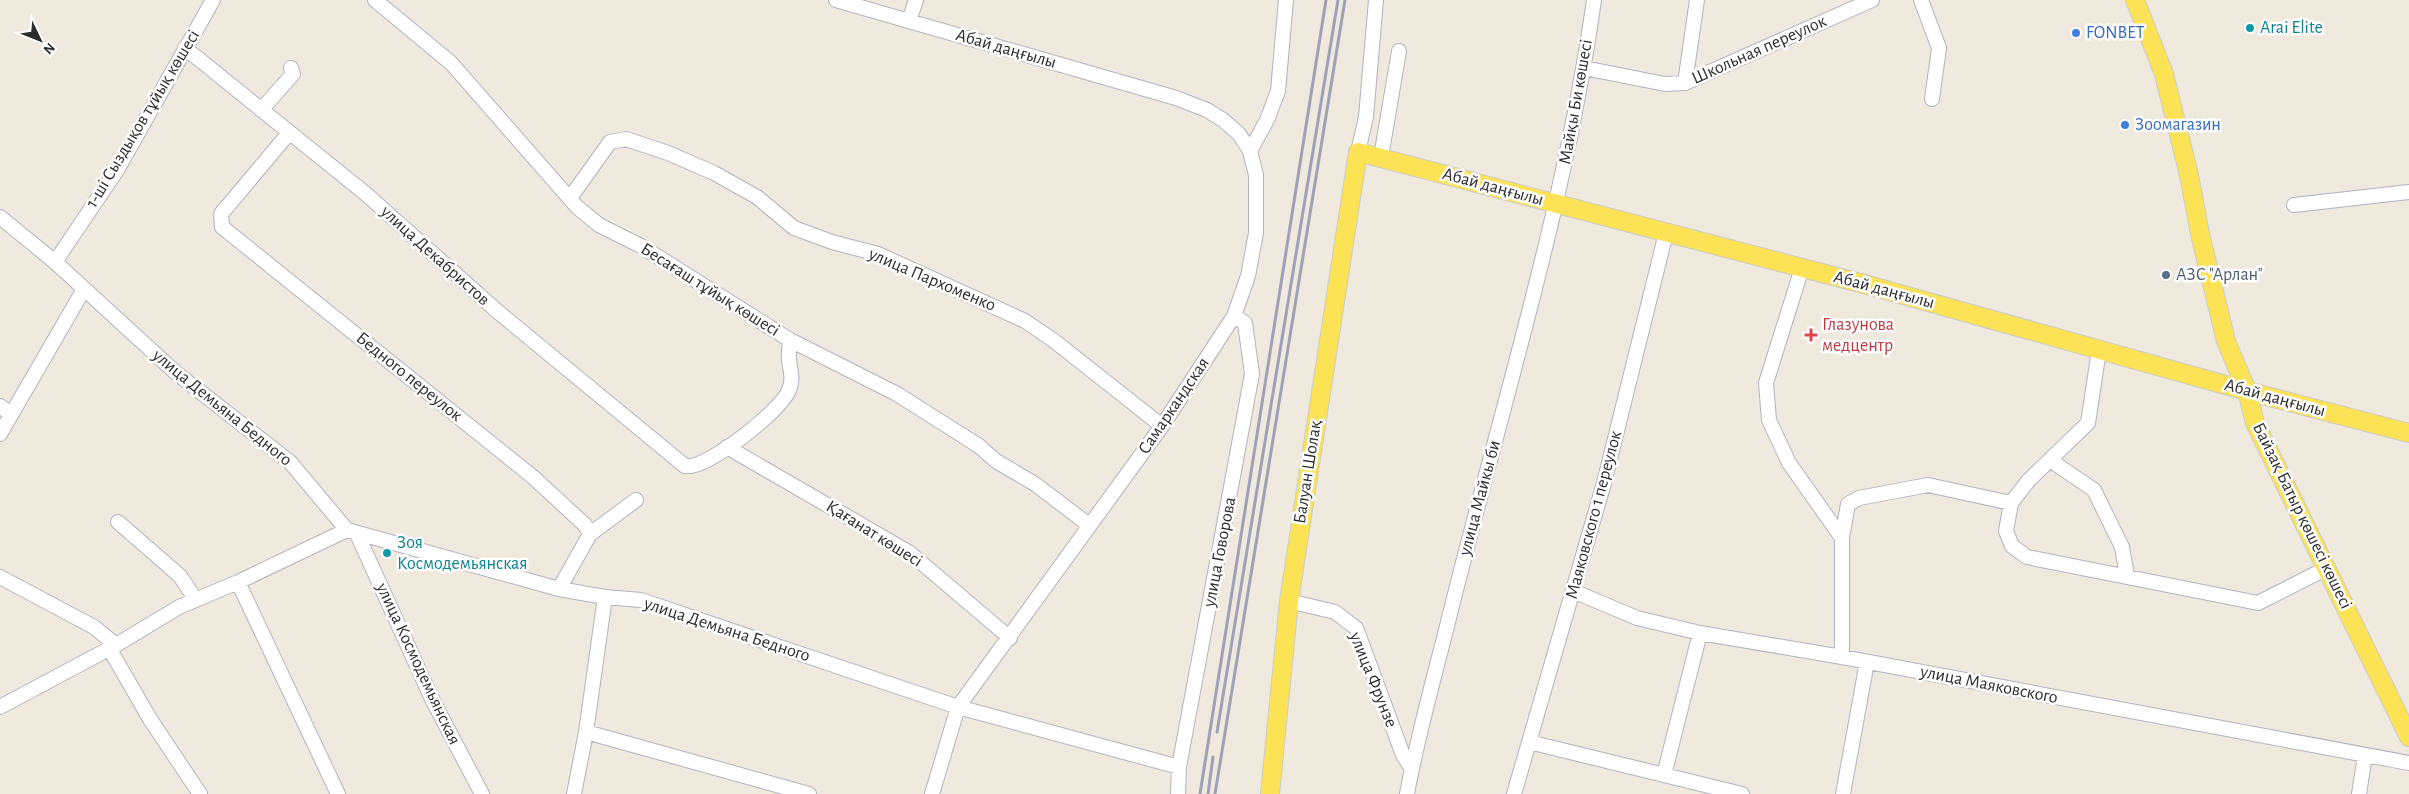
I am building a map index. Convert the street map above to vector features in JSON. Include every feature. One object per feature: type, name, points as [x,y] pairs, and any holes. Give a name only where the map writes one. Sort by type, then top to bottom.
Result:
[{"type":"main road","name":"Байзақ Батыр қөшесі көшесі","points":[[2135,0],[2164,74],[2189,175],[2200,234],[2226,341],[2247,391],[2255,423],[2409,737]]},
{"type":"main road","name":"Абай даңғылы","points":[[1358,152],[1802,268],[2247,391],[2409,433]]},
{"type":"main road","name":"Балуан Шолақ","points":[[1274,793],[1289,601],[1358,152]]},
{"type":"street","name":"1-ші Сыздықов тұйық көшесі","points":[[55,262],[117,170],[213,0]]},
{"type":"street","name":"Бесағаш тұйық көшесі","points":[[375,0],[451,63],[570,198],[599,225],[641,246],[790,340],[897,394],[979,446],[996,461],[1035,484],[1089,526]]},
{"type":"street","name":"Абай даңғылы","points":[[836,0],[1176,98]]},
{"type":"street","points":[[909,21],[916,0]]},
{"type":"street","points":[[1358,152],[1366,117],[1376,0]]},
{"type":"street","name":"Майқы Би көшесі","points":[[1556,204],[1584,68],[1594,0]]},
{"type":"street","points":[[1685,83],[1697,0]]},
{"type":"street","name":"Школьная переулок","points":[[1584,68],[1665,84],[1685,83],[1872,0]]},
{"type":"street","points":[[1921,0],[1939,48],[1932,99]]},
{"type":"street","points":[[1250,151],[1267,120],[1278,91],[1282,1]]},
{"type":"street","name":"улица Декабристов","points":[[185,48],[366,194],[497,311],[685,466],[696,464],[727,447]]},
{"type":"street","points":[[1381,157],[1400,51]]},
{"type":"street","points":[[261,110],[293,74],[291,68]]},
{"type":"street","name":"Самаркандская","points":[[958,707],[1010,638],[1162,426],[1234,316],[1248,276],[1256,233],[1256,175],[1250,151],[1239,134],[1223,120],[1207,110],[1176,98]]},
{"type":"street","name":"Бедного переулок","points":[[289,133],[221,214],[222,227],[533,477],[585,525],[590,534]]},
{"type":"street","name":"улица Пархоменко","points":[[570,198],[610,142],[626,139],[668,153],[714,173],[757,197],[794,228],[832,242],[878,254],[1025,321],[1053,340],[1162,426]]},
{"type":"street","points":[[2294,205],[2409,192]]},
{"type":"street","name":"улица Майкы би","points":[[1408,794],[1412,769],[1469,535],[1556,204]]},
{"type":"street","name":"улица Демьяна Бедного","points":[[0,217],[55,262],[176,372],[290,462],[352,532],[559,589],[605,597],[641,600],[958,707],[1179,767]]},
{"type":"street","name":"Маяковского 1 переулок","points":[[1514,794],[1604,483],[1666,233]]},
{"type":"street","points":[[1802,268],[1766,383],[1769,420],[1788,463],[1842,538]]},
{"type":"street","points":[[0,434],[6,410],[84,290]]},
{"type":"street","name":"улица Говорова","points":[[1178,794],[1179,767],[1252,374],[1245,323],[1234,316]]},
{"type":"street","points":[[727,447],[762,421],[777,407],[789,391],[792,377],[789,359],[790,340]]},
{"type":"street","points":[[2099,350],[2088,423],[2028,480],[2011,503],[2006,531],[2012,546],[2027,557],[2258,603],[2327,568]]},
{"type":"street","name":"Қағанат көшесі","points":[[727,447],[910,553],[1010,638]]},
{"type":"street","points":[[2050,460],[2094,490],[2122,547],[2127,576]]},
{"type":"street","points":[[1842,657],[1842,538],[1848,504],[1859,498],[1928,485],[2011,503]]},
{"type":"street","points":[[559,589],[590,534],[636,500]]},
{"type":"street","points":[[118,522],[180,576],[196,600]]},
{"type":"street","points":[[0,707],[179,607],[352,532]]},
{"type":"street","name":"улица Космодемьянская","points":[[352,532],[433,701],[482,794]]},
{"type":"street","points":[[0,577],[94,627],[112,646],[150,719],[200,794]]},
{"type":"street","points":[[238,582],[338,794]]},
{"type":"street","name":"улица Маяковского","points":[[1573,591],[1638,618],[1700,633],[1842,657],[2409,763]]},
{"type":"street","points":[[574,794],[586,732],[605,597]]},
{"type":"street","name":"улица Фрунзе","points":[[1289,601],[1335,612],[1356,628],[1403,755],[1412,769]]},
{"type":"street","points":[[1664,775],[1700,633]]},
{"type":"street","points":[[1843,794],[1867,662]]},
{"type":"street","points":[[932,794],[958,707]]},
{"type":"street","points":[[586,732],[808,794]]},
{"type":"street","points":[[1529,742],[1742,794]]},
{"type":"street","points":[[2359,794],[2365,755]]},
{"type":"railway","points":[[1200,794],[1326,0]]},
{"type":"railway","points":[[1217,732],[1338,0]]},
{"type":"railway","points":[[1215,794],[1345,0]]},
{"type":"railway","points":[[1208,794],[1213,757]]},
{"type":"place","name":"Arai Elite","points":[[2250,28]]},
{"type":"place","name":"FONBET","points":[[2076,33]]},
{"type":"place","name":"Зоомагазин","points":[[2125,125]]},
{"type":"place","name":"АЗС \"Арлан\"","points":[[2166,275]]},
{"type":"place","name":"Глазунова медцентр","points":[[1811,335]]},
{"type":"place","name":"Зоя Космодемьянская","points":[[387,553]]}]
